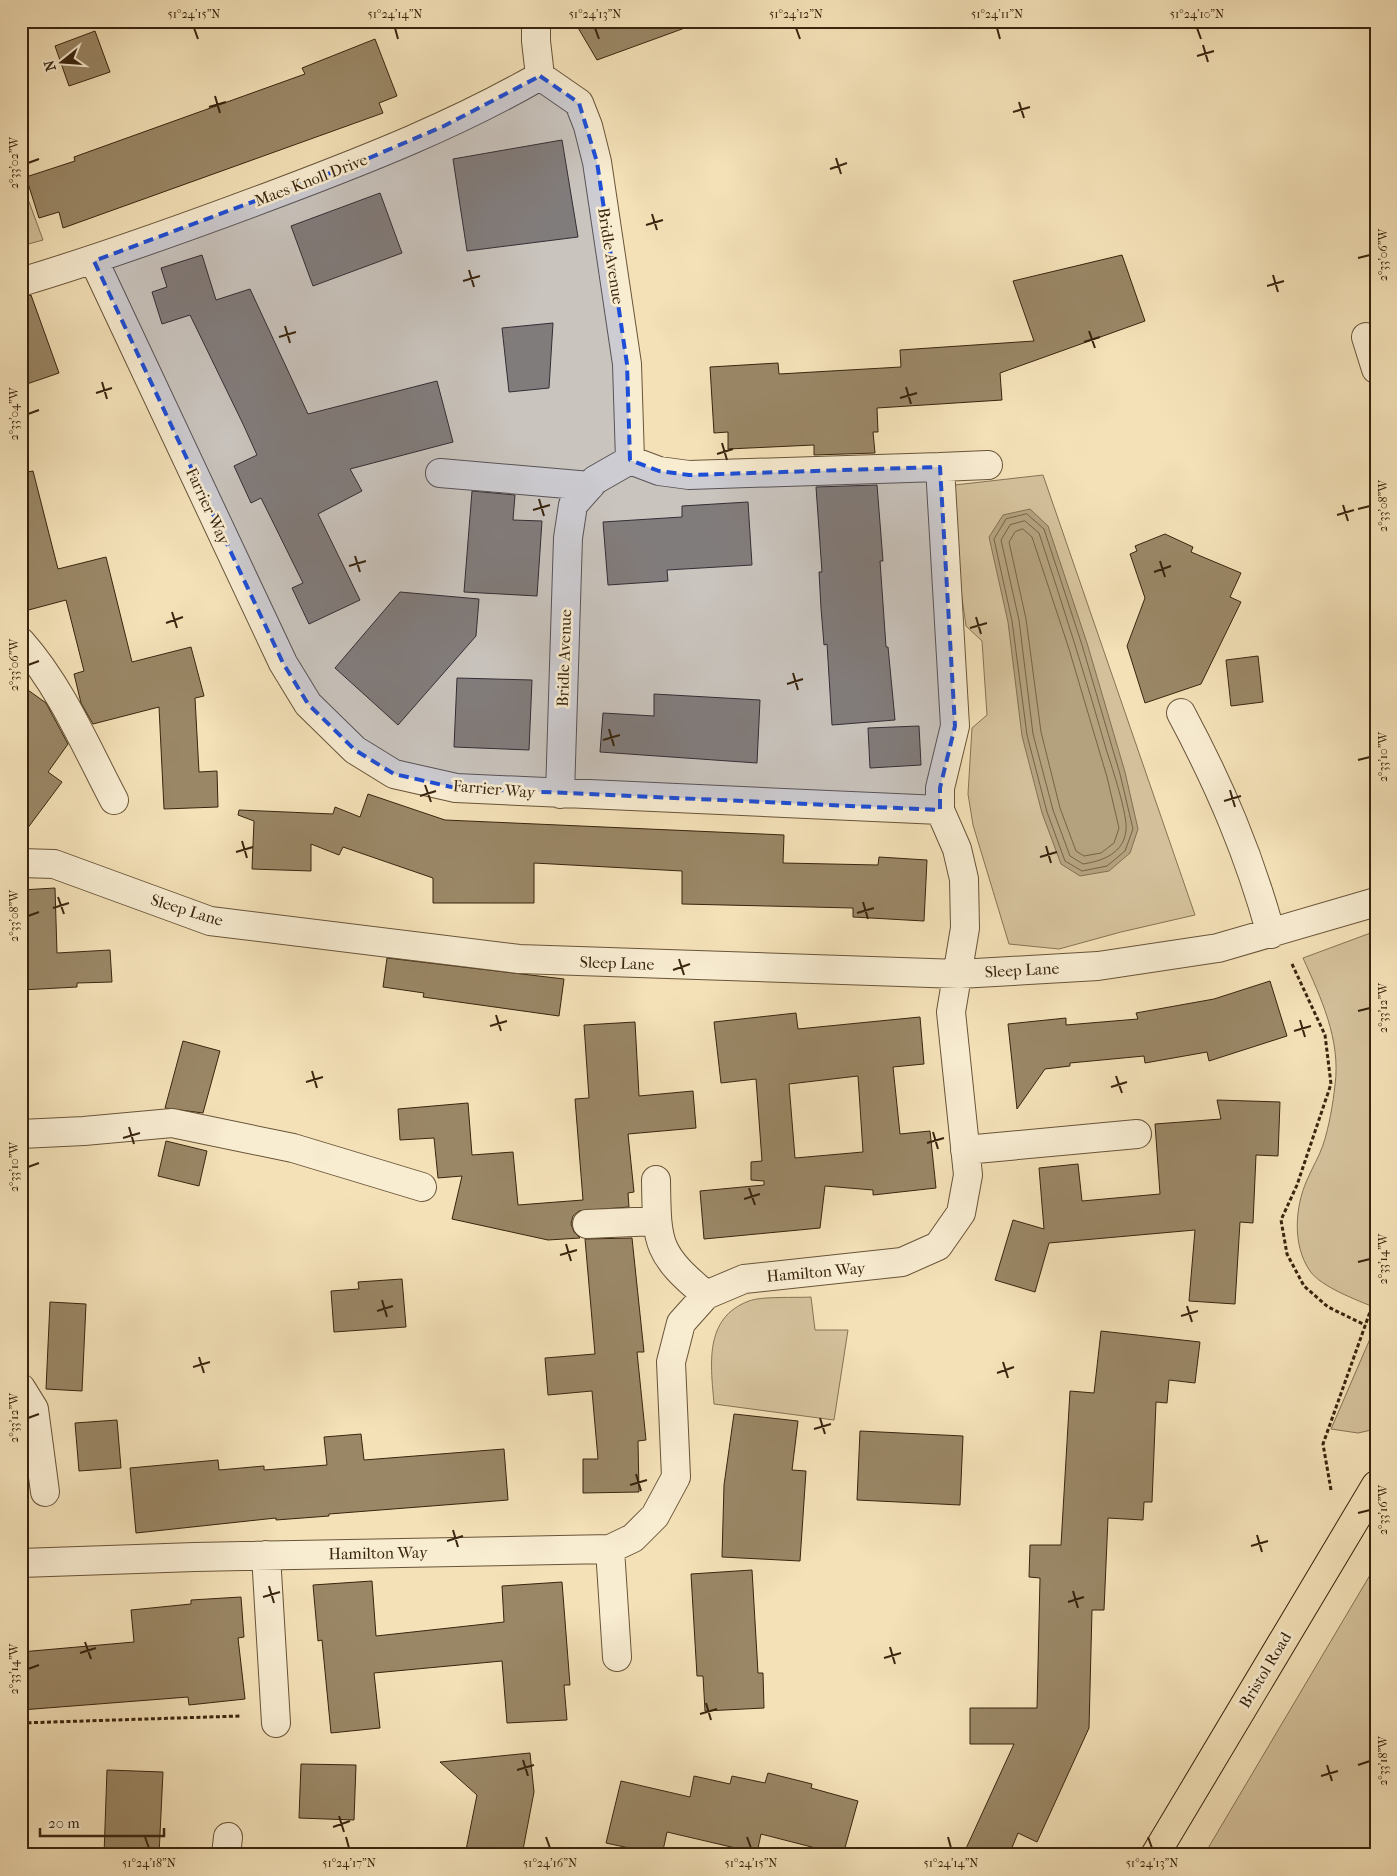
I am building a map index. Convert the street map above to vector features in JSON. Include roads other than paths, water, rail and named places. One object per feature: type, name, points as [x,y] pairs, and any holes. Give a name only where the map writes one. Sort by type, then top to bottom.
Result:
[{"type":"highway","name":"Bristol Road","points":[[1155,1855],[1376,1485]]},
{"type":"street","points":[[536,21],[540,76]]},
{"type":"street","name":"Maes Knoll Drive","points":[[21,282],[94,260],[362,161],[497,101],[540,76]]},
{"type":"street","name":"Bridle Avenue","points":[[540,76],[578,102],[588,126],[597,162],[627,364],[630,460],[595,480],[573,505],[568,538],[560,794]]},
{"type":"street","name":"Farrier Way","points":[[94,260],[283,663],[308,704],[355,750],[394,774],[456,788],[940,810]]},
{"type":"street","points":[[1366,337],[1376,369]]},
{"type":"street","points":[[630,460],[659,471],[689,475],[988,465]]},
{"type":"street","points":[[940,467],[955,726],[940,788],[940,810],[957,849],[964,879],[965,928],[959,974]]},
{"type":"street","points":[[440,473],[590,486]]},
{"type":"street","points":[[21,642],[34,656],[69,714],[114,800]]},
{"type":"street","points":[[1181,713],[1221,790],[1276,932]]},
{"type":"street","name":"Sleep Lane","points":[[21,863],[54,864],[210,921],[500,957],[959,974],[1098,966],[1218,948],[1376,902]]},
{"type":"street","name":"Hamilton Way","points":[[21,1563],[194,1557],[610,1549],[633,1538],[655,1516],[676,1477],[671,1362],[681,1323],[706,1295],[744,1279],[902,1262],[938,1246],[961,1213],[968,1175],[951,1012],[959,974]]},
{"type":"street","points":[[21,1134],[84,1131],[172,1123],[294,1148],[422,1187]]},
{"type":"street","points":[[965,1150],[1137,1134]]},
{"type":"street","points":[[656,1180],[658,1238],[664,1253],[682,1275],[706,1295]]},
{"type":"street","points":[[587,1224],[657,1221]]},
{"type":"street","points":[[21,1388],[34,1409],[44,1492]]},
{"type":"street","points":[[610,1549],[618,1657]]},
{"type":"street","points":[[266,1556],[276,1718]]},
{"type":"water","points":[[1030,509],[1048,526],[1087,643],[1125,772],[1138,829],[1130,853],[1109,871],[1080,876],[1061,864],[1042,813],[1022,736],[1008,622],[989,537],[1003,515]]}]
